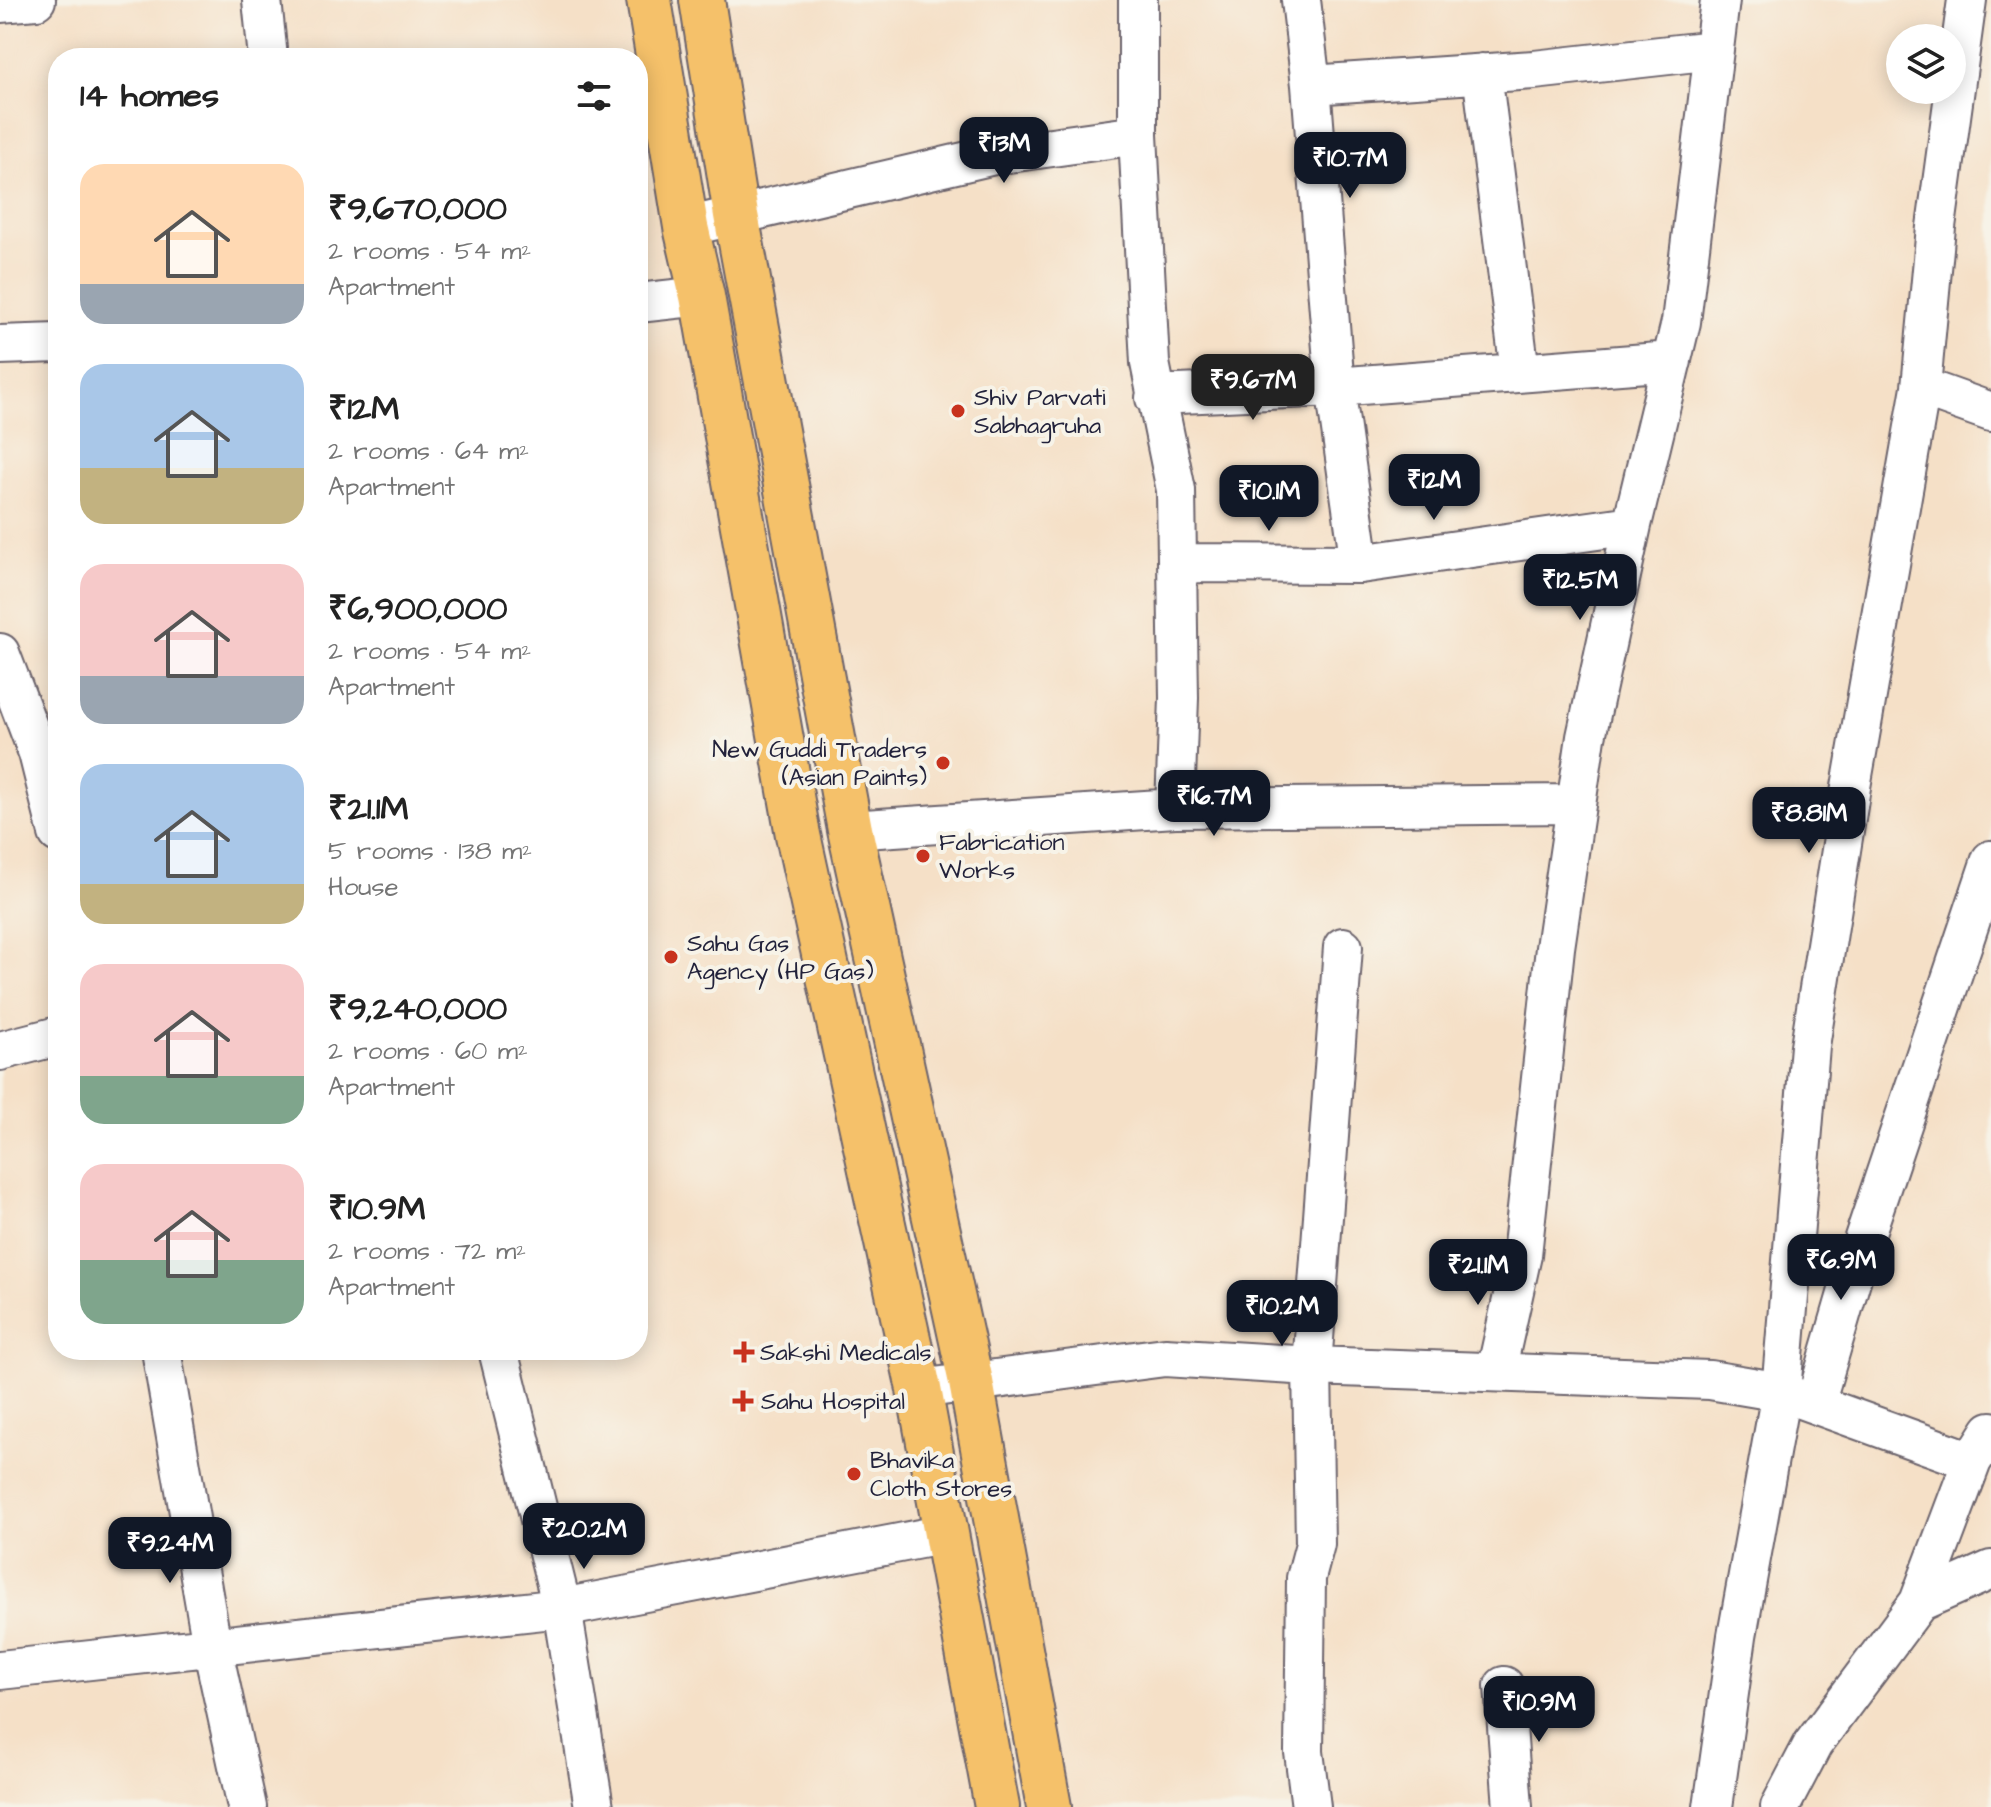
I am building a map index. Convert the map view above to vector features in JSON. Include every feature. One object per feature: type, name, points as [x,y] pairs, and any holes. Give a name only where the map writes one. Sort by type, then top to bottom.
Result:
[{"type":"main road","points":[[649,0],[686,227],[702,296],[798,835],[919,1389],[997,1807]]},
{"type":"main road","points":[[702,0],[736,215],[850,830],[971,1382],[1049,1807]]},
{"type":"street","points":[[0,3],[36,0]]},
{"type":"street","points":[[262,0],[267,48]]},
{"type":"street","points":[[1138,0],[1138,135],[1150,363],[1176,490],[1179,698],[1175,808]]},
{"type":"street","points":[[1301,0],[1311,85],[1335,387],[1360,564]]},
{"type":"street","points":[[1496,1372],[1522,1255],[1555,948],[1586,737],[1632,525],[1681,322],[1720,0]]},
{"type":"street","points":[[1798,1398],[1789,1297],[1810,1046],[1851,787],[1921,387],[1936,227],[1967,0]]},
{"type":"street","points":[[1311,85],[1482,73],[1714,50]]},
{"type":"street","points":[[1482,73],[1520,372]]},
{"type":"street","points":[[686,227],[994,155],[1138,135]]},
{"type":"street","points":[[648,302],[702,296]]},
{"type":"street","points":[[0,345],[48,343]]},
{"type":"street","points":[[1156,397],[1335,387],[1672,361]]},
{"type":"street","points":[[1921,387],[1991,412]]},
{"type":"street","points":[[1178,563],[1360,564],[1632,525]]},
{"type":"street","points":[[0,653],[38,753],[48,793]]},
{"type":"street","points":[[850,830],[1175,808],[1576,804]]},
{"type":"street","points":[[1713,1807],[1737,1636],[1798,1398],[1859,1253],[1991,860]]},
{"type":"street","points":[[1311,1807],[1304,1752],[1306,1578],[1315,1544],[1312,1366],[1343,947]]},
{"type":"street","points":[[0,1051],[48,1039]]},
{"type":"street","points":[[1789,1297],[1859,1253]]},
{"type":"street","points":[[919,1389],[1165,1357],[1312,1366],[1710,1380],[1798,1398],[1985,1450],[1919,1602],[1813,1744],[1780,1807]]},
{"type":"street","points":[[163,1360],[212,1646],[247,1807]]},
{"type":"street","points":[[500,1360],[562,1608],[594,1807]]},
{"type":"street","points":[[0,1670],[562,1608],[946,1534]]},
{"type":"street","points":[[1919,1602],[1991,1570]]},
{"type":"street","points":[[1504,1686],[1513,1807]]},
{"type":"place","name":"Shiv Parvati Sabhagruha","points":[[958,411]]},
{"type":"place","name":"New Guddi Traders (Asian Paints)","points":[[943,763]]},
{"type":"place","name":"Fabrication Works","points":[[923,856]]},
{"type":"place","name":"Sahu Gas Agency (HP Gas)","points":[[671,957]]},
{"type":"place","name":"Sakshi Medicals","points":[[744,1352]]},
{"type":"place","name":"Sahu Hospital","points":[[743,1401]]},
{"type":"place","name":"Bhavika Cloth Stores","points":[[854,1474]]}]
